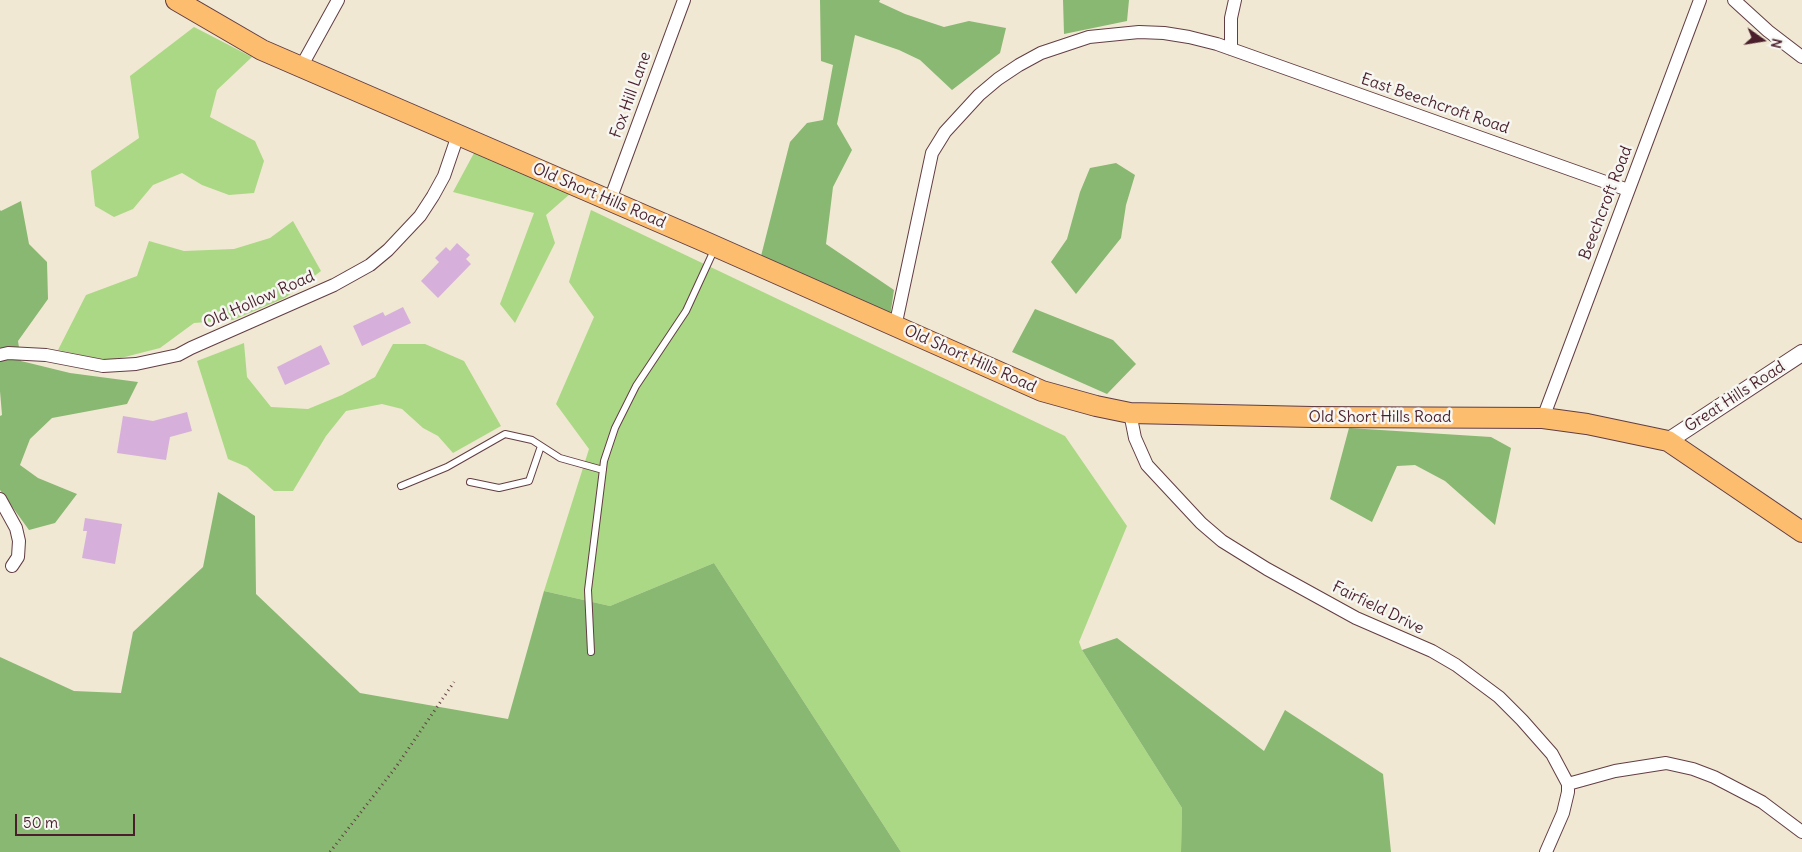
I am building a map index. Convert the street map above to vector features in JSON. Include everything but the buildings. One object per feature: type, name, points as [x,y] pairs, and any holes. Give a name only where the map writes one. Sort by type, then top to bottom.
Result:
[{"type":"main road","name":"Old Short Hills Road","points":[[176,0],[262,50],[610,200],[1042,391],[1130,413],[1312,417],[1543,418],[1587,424],[1668,441],[1802,532]]},
{"type":"street","points":[[301,67],[338,0]]},
{"type":"street","name":"Fox Hill Lane","points":[[610,200],[684,0]]},
{"type":"street","points":[[1231,49],[1231,18],[1235,0]]},
{"type":"street","name":"Beechcroft Road","points":[[1543,418],[1700,0]]},
{"type":"street","points":[[1734,0],[1768,32],[1802,58]]},
{"type":"street","name":"East Beechcroft Road","points":[[895,326],[932,153],[961,113],[978,95],[998,79],[1022,63],[1057,47],[1089,37],[1114,33],[1164,33],[1189,37],[1231,49],[1628,190]]},
{"type":"street","name":"Old Hollow Road","points":[[0,355],[8,353],[46,356],[103,366],[136,364],[178,355],[334,285],[370,265],[388,250],[420,216],[444,176],[458,135]]},
{"type":"street","name":"Great Hills Road","points":[[1668,441],[1802,353]]},
{"type":"street","name":"Fairfield Drive","points":[[1130,413],[1135,438],[1147,465],[1201,523],[1222,541],[1267,569],[1356,618],[1432,651],[1476,679],[1499,697],[1540,740],[1552,754],[1568,784]]},
{"type":"street","points":[[0,499],[16,528],[19,541],[18,557],[12,566]]},
{"type":"street","points":[[1546,852],[1563,813],[1568,784],[1615,771],[1666,763],[1693,769],[1762,802],[1802,832]]},
{"type":"lane","points":[[591,652],[588,590],[603,470],[615,428],[636,386],[686,311],[716,247]]},
{"type":"lane","points":[[401,486],[447,466],[505,434],[532,440],[560,458],[603,470]]},
{"type":"lane","points":[[470,482],[499,488],[529,481],[541,446]]},
{"type":"path","points":[[330,852],[396,767],[454,682]]},
{"type":"green space","points":[[820,0],[880,0],[879,2],[905,14],[944,27],[969,21],[1006,28],[1000,53],[952,90],[920,60],[899,50],[855,35],[837,124],[852,150],[833,187],[826,244],[894,290],[890,317],[761,256],[790,142],[807,123],[823,120],[833,65],[821,61]]},
{"type":"green space","points":[[1063,0],[1129,0],[1127,21],[1064,34]]},
{"type":"green space","points":[[194,27],[252,57],[217,90],[210,117],[255,141],[264,161],[254,193],[229,195],[202,185],[182,173],[153,185],[133,209],[114,217],[95,206],[91,171],[139,138],[130,76]]},
{"type":"green space","points":[[474,153],[571,193],[546,215],[555,243],[515,323],[500,304],[534,213],[453,192]]},
{"type":"green space","points":[[1116,163],[1135,175],[1126,205],[1121,238],[1076,294],[1051,262],[1067,239],[1080,192],[1090,168]]},
{"type":"green space","points":[[21,201],[29,244],[47,262],[48,299],[18,341],[21,361],[70,373],[138,382],[127,404],[52,418],[30,439],[20,465],[38,478],[77,494],[55,523],[29,530],[0,490],[0,416],[2,415],[0,391],[0,210]]},
{"type":"green space","points":[[591,210],[1065,436],[1127,526],[1079,642],[1082,650],[1182,808],[1181,852],[901,852],[714,563],[610,606],[544,591],[589,449],[556,404],[594,317],[569,282]]},
{"type":"green space","points":[[293,221],[321,271],[285,298],[233,320],[194,323],[160,348],[109,361],[58,350],[86,295],[137,276],[149,241],[184,251],[234,249],[270,238]]},
{"type":"green space","points":[[1035,309],[1113,340],[1136,364],[1107,394],[1012,352]]},
{"type":"green space","points":[[244,343],[247,377],[271,407],[308,409],[342,395],[375,377],[393,344],[425,344],[464,361],[501,426],[453,453],[438,436],[423,428],[402,409],[382,404],[346,411],[326,436],[293,491],[274,491],[247,467],[228,459],[197,361]]},
{"type":"green space","points":[[1349,428],[1491,437],[1511,448],[1495,525],[1445,481],[1415,465],[1397,466],[1372,522],[1330,499]]},
{"type":"green space","points":[[218,492],[255,516],[256,594],[360,693],[508,719],[544,591],[610,606],[714,563],[901,852],[0,852],[0,657],[74,691],[121,693],[133,632],[203,567]]},
{"type":"green space","points":[[1117,638],[1264,751],[1285,710],[1383,774],[1391,852],[1181,852],[1182,808],[1082,650]]}]
